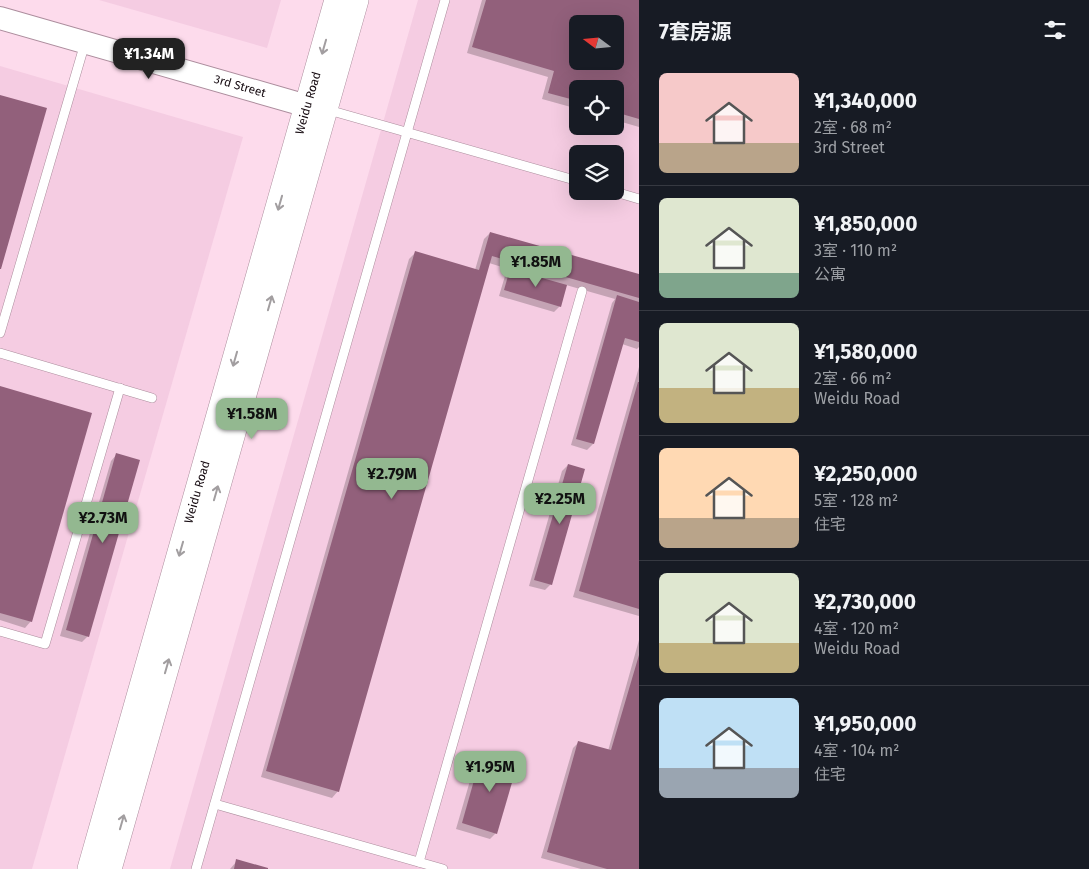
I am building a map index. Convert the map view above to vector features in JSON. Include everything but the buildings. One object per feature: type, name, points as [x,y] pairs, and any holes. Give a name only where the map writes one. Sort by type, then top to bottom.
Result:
[{"type":"main road","name":"Weidu Road","points":[[109,869],[316,107],[337,0]]},
{"type":"main road","name":"Weidu Road","points":[[90,869],[316,107],[356,0]]},
{"type":"street","name":"3rd Street","points":[[0,18],[316,107]]},
{"type":"lane","points":[[196,869],[445,0]]},
{"type":"lane","points":[[0,333],[85,42]]},
{"type":"lane","points":[[316,107],[569,178]]},
{"type":"lane","points":[[624,195],[639,199]]},
{"type":"lane","points":[[419,862],[582,292]]},
{"type":"lane","points":[[0,353],[152,398]]},
{"type":"lane","points":[[0,631],[45,644],[120,388]]},
{"type":"lane","points":[[215,804],[443,869]]},
{"type":"shaded area","points":[[99,0],[281,0],[267,48]]},
{"type":"shaded area","points":[[418,0],[639,0],[639,869],[170,869]]},
{"type":"shaded area","points":[[0,66],[243,137],[32,869],[0,869]]}]
